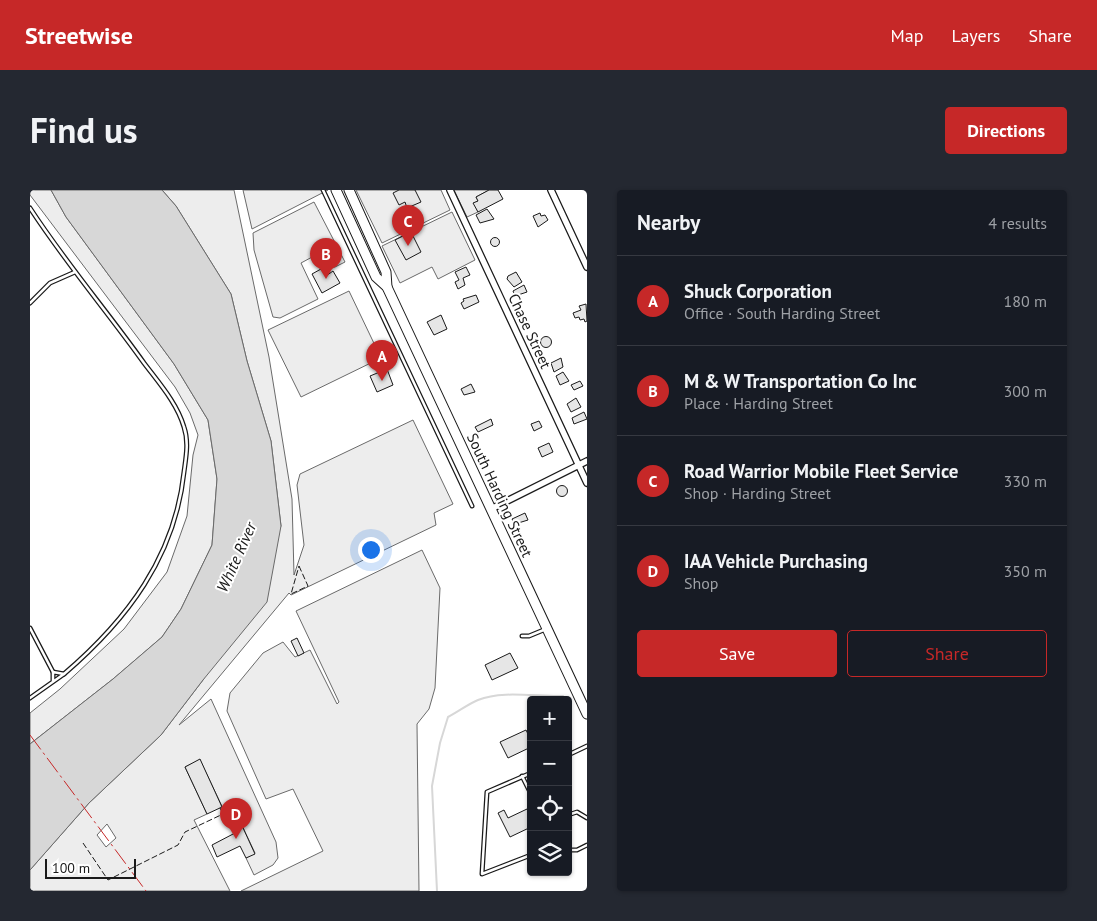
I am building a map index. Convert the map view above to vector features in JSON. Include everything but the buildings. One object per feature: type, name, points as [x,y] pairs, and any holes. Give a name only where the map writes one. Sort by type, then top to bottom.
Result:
[{"type":"main road","points":[[336,190],[376,277],[387,287]]},
{"type":"main road","points":[[349,190],[386,272],[387,287]]},
{"type":"main road","name":"South Harding Street","points":[[387,287],[587,714]]},
{"type":"street","name":"Chase Street","points":[[450,190],[587,483]]},
{"type":"street","points":[[551,190],[587,266]]},
{"type":"street","points":[[492,509],[587,461]]},
{"type":"lane","points":[[323,190],[472,506]]},
{"type":"lane","points":[[30,208],[75,272],[176,407],[184,428],[187,446],[183,486],[173,530],[155,568],[128,609],[97,645],[64,674],[30,698]]},
{"type":"lane","points":[[30,304],[50,283],[75,272]]},
{"type":"lane","points":[[30,628],[52,672],[53,681]]},
{"type":"lane","points":[[522,636],[529,636],[547,628]]},
{"type":"lane","points":[[52,672],[64,674]]},
{"type":"lane","points":[[572,753],[587,746]]},
{"type":"lane","points":[[527,774],[487,792],[482,874],[527,857]]},
{"type":"lane","points":[[522,776],[527,786]]},
{"type":"lane","points":[[572,814],[577,812],[587,818]]},
{"type":"lane","points":[[572,850],[577,850],[587,844]]},
{"type":"shaded area","points":[[30,190],[51,190],[66,217],[174,364],[208,420],[217,479],[212,545],[181,609],[162,637],[113,679],[30,744],[30,713],[60,689],[124,629],[167,572],[187,516],[193,455],[198,435],[190,413],[175,387],[30,195]]},
{"type":"shaded area","points":[[162,190],[234,190],[269,357],[292,499],[294,575],[304,545],[297,485],[300,474],[413,420],[453,504],[434,513],[436,525],[291,595],[289,593],[179,725],[211,699],[276,842],[278,858],[273,865],[254,875],[246,858],[255,853],[238,817],[229,821],[200,760],[185,767],[207,814],[194,820],[230,891],[30,891],[30,870],[89,803],[161,735],[203,680],[281,526],[271,441],[247,361],[231,294],[176,206]],"holes":[[[107,824],[116,838],[106,847],[97,835]]]},
{"type":"shaded area","points":[[243,190],[328,190],[252,229]]},
{"type":"shaded area","points":[[356,190],[441,190],[450,210],[382,243]]},
{"type":"shaded area","points":[[454,190],[489,190],[476,197],[478,201],[474,203],[478,212],[467,217]]},
{"type":"shaded area","points":[[314,202],[345,262],[335,267],[329,267],[314,256],[301,263],[318,299],[280,318],[273,317],[254,250],[253,233]]},
{"type":"shaded area","points":[[452,212],[475,260],[438,279],[432,267],[400,283],[382,246]]},
{"type":"shaded area","points":[[349,291],[381,358],[301,397],[268,330]]},
{"type":"shaded area","points":[[422,550],[440,588],[435,688],[429,709],[417,724],[419,891],[241,891],[323,851],[293,789],[266,799],[227,711],[230,693],[263,653],[283,642],[295,657],[310,650],[337,704],[339,702],[296,611]]},
{"type":"water","name":"White River","points":[[51,190],[162,190],[176,206],[231,294],[247,361],[271,441],[281,526],[267,602],[161,735],[89,803],[30,870],[30,744],[113,679],[162,637],[181,609],[212,545],[217,479],[208,420],[174,364],[66,217]]},
{"type":"waterway","points":[[437,891],[432,786],[440,743],[448,717],[474,702],[498,695],[563,696]]},
{"type":"fence","points":[[299,566],[308,586],[291,594],[299,566]]},
{"type":"fence","points":[[220,808],[226,820],[229,821]]},
{"type":"fence","points":[[83,843],[108,880],[178,845],[185,832],[223,814]]},
{"type":"power","points":[[30,735],[146,891]]},
{"type":"place","name":"Road Warrior Mobile Fleet Service","points":[[408,246]]},
{"type":"place","name":"M & W Transportation Co Inc","points":[[326,279]]},
{"type":"place","name":"Shuck Corporation","points":[[382,381]]},
{"type":"place","name":"IAA Vehicle Purchasing","points":[[236,839]]}]
